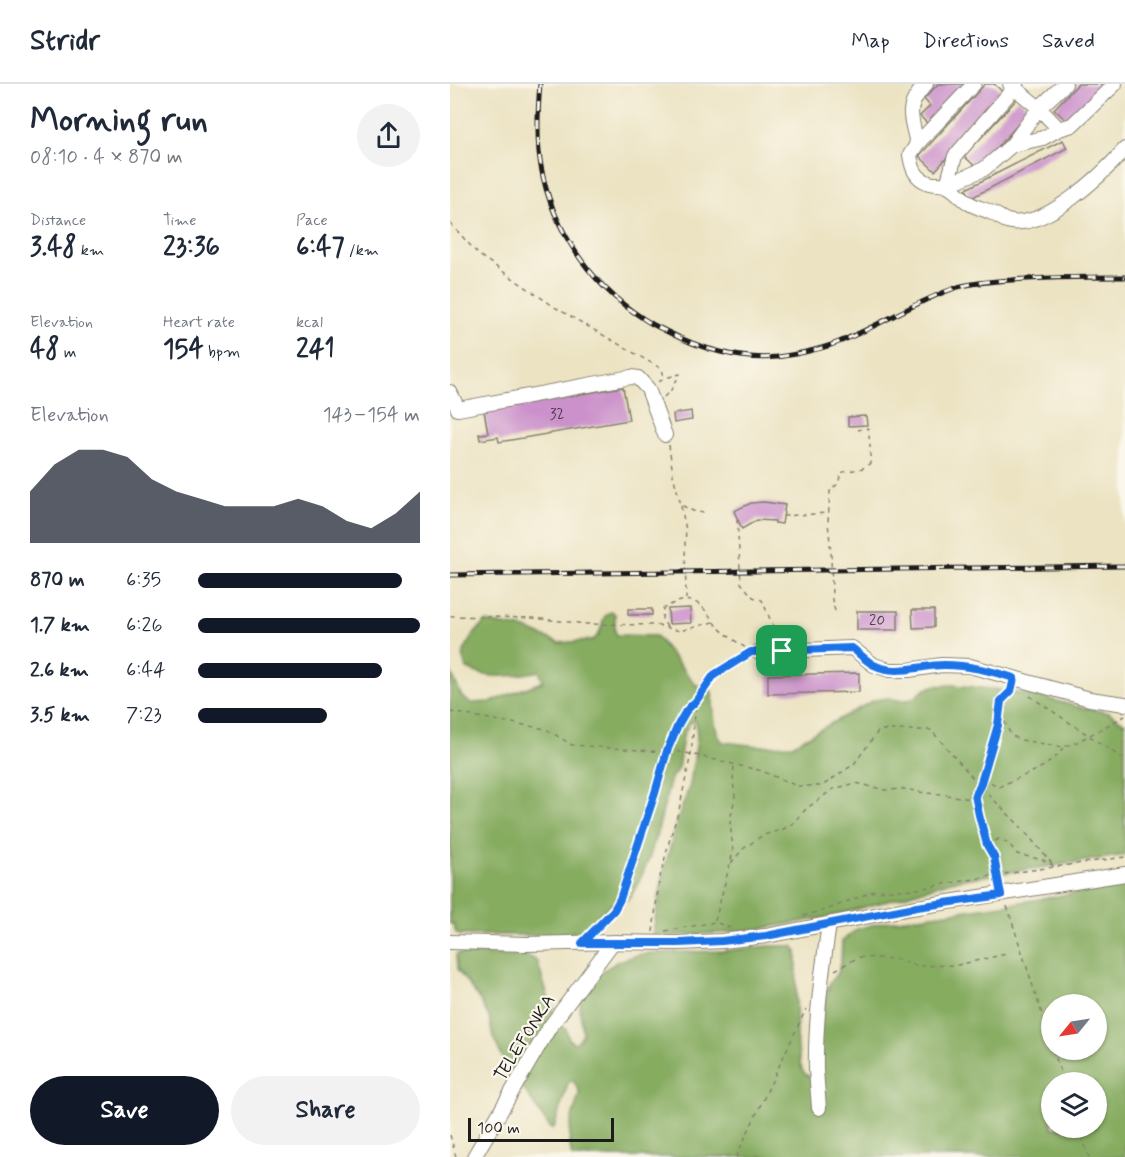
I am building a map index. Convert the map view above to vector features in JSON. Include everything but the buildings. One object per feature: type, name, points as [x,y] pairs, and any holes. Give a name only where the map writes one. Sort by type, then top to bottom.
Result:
[{"type":"street","points":[[917,144],[910,112],[914,97],[926,84]]},
{"type":"street","points":[[974,84],[917,144],[910,155],[912,168],[917,175],[929,183],[947,185],[984,169],[1012,145],[1039,108],[1061,89]]},
{"type":"street","points":[[1045,84],[1061,89]]},
{"type":"street","points":[[1012,145],[1043,138],[1072,125],[1115,84]]},
{"type":"street","points":[[947,185],[955,156],[1013,85],[1059,129]]},
{"type":"street","points":[[947,185],[970,204],[1008,221],[1028,222],[1045,216],[1077,194],[1115,161],[1125,149]]},
{"type":"street","points":[[450,392],[458,409],[631,377],[638,378],[648,389],[665,435]]},
{"type":"street","points":[[758,652],[852,648],[874,665],[890,669],[942,665],[970,666],[1090,699],[1125,704]]},
{"type":"street","points":[[450,942],[526,945],[722,941],[766,936],[910,908],[1125,874]]},
{"type":"street","points":[[819,1108],[816,1068],[818,1022],[829,924]]},
{"type":"street","name":"TELEFONKA","points":[[474,1157],[549,1028],[613,942]]},
{"type":"path","points":[[450,223],[479,255],[556,309],[662,369],[664,378]]},
{"type":"path","points":[[648,389],[664,378],[680,374],[662,400],[657,412]]},
{"type":"path","points":[[835,611],[832,600],[828,522],[830,492],[838,484],[840,475],[850,470],[864,468],[870,463],[868,428],[858,430]]},
{"type":"path","points":[[665,435],[669,443],[673,475],[686,530],[686,600]]},
{"type":"path","points":[[681,505],[704,513]]},
{"type":"path","points":[[783,516],[829,513]]},
{"type":"path","points":[[737,519],[741,583],[753,597],[762,600],[782,651]]},
{"type":"path","points":[[582,943],[614,910],[620,899],[667,751],[686,711],[714,675],[751,652],[728,637],[696,602],[686,600],[672,603],[663,609],[662,619],[667,628]]},
{"type":"path","points":[[450,616],[533,618],[586,624],[656,625],[680,631],[713,622]]},
{"type":"path","points":[[1014,678],[1011,691],[1001,701],[998,725],[980,786],[975,795],[987,845],[994,857],[1002,894],[1041,1012]]},
{"type":"path","points":[[1031,697],[1125,760]]},
{"type":"path","points":[[696,701],[692,754],[659,881],[653,934],[715,922],[731,928]]},
{"type":"path","points":[[450,712],[546,729],[572,745],[670,750],[692,754],[762,771],[797,786],[822,786],[854,764],[879,730],[931,730],[1055,867]]},
{"type":"path","points":[[1000,712],[1011,735],[1021,740],[1063,747],[1125,716]]},
{"type":"path","points":[[982,778],[999,787],[1038,770],[1059,754],[1063,747]]},
{"type":"path","points":[[715,922],[733,852],[730,821],[735,797],[734,765]]},
{"type":"path","points":[[730,863],[743,849],[763,835],[782,830],[792,824],[806,808],[833,789],[856,783],[885,790],[906,789],[976,800]]},
{"type":"path","points":[[987,845],[999,839],[1009,844],[1017,854],[1043,860],[1055,867]]},
{"type":"path","points":[[797,918],[826,910],[874,891],[917,889],[1125,857]]},
{"type":"path","points":[[822,978],[859,957],[895,958],[918,966],[958,965],[1006,954]]},
{"type":"path","points":[[736,1157],[807,1007]]},
{"type":"path","points":[[450,1135],[456,1157]]},
{"type":"path","points":[[1082,1138],[1089,1157]]},
{"type":"green space","points":[[612,612],[615,614],[617,635],[656,636],[696,685],[712,692],[717,733],[723,742],[758,746],[792,745],[874,700],[889,698],[908,700],[933,686],[953,685],[1001,690],[1109,713],[1125,723],[1125,855],[951,881],[828,917],[765,928],[721,933],[655,935],[653,933],[663,874],[677,821],[690,785],[697,739],[696,722],[694,721],[689,724],[683,736],[678,769],[671,778],[649,859],[637,886],[628,899],[610,905],[602,912],[593,926],[583,931],[557,935],[459,935],[453,924],[450,924],[450,670],[462,697],[471,703],[491,702],[543,681],[539,671],[511,676],[493,676],[466,668],[462,655],[471,638],[483,624],[486,622],[526,629],[559,643],[593,640],[605,616]]},
{"type":"green space","points":[[1125,885],[1125,1157],[572,1157],[570,1133],[579,1095],[574,1082],[568,1083],[554,1128],[551,1129],[502,1057],[493,1037],[489,1017],[457,969],[456,955],[458,954],[526,955],[537,961],[549,1000],[560,1025],[566,1029],[573,1043],[577,1042],[583,1034],[580,1011],[581,994],[591,978],[617,962],[636,955],[651,953],[793,946],[797,952],[798,1051],[804,1073],[812,1078],[825,1001],[830,982],[838,973],[841,964],[842,941],[857,929],[884,922]]},
{"type":"railway","points":[[540,84],[538,135],[543,177],[550,202],[573,247],[588,268],[623,304],[656,326],[706,348],[749,357],[793,355],[839,342],[927,299],[965,285],[1040,278],[1125,277]]},
{"type":"railway","points":[[450,575],[1125,566]]},
{"type":"route","points":[[852,648],[874,665],[890,669],[942,665],[970,666],[1014,678],[1011,691],[1001,701],[998,725],[980,786],[975,795],[987,845],[994,857],[1001,895],[910,908],[766,936],[678,943],[582,943],[614,910],[620,899],[667,751],[686,711],[714,675],[751,652],[782,651],[852,648]]}]
